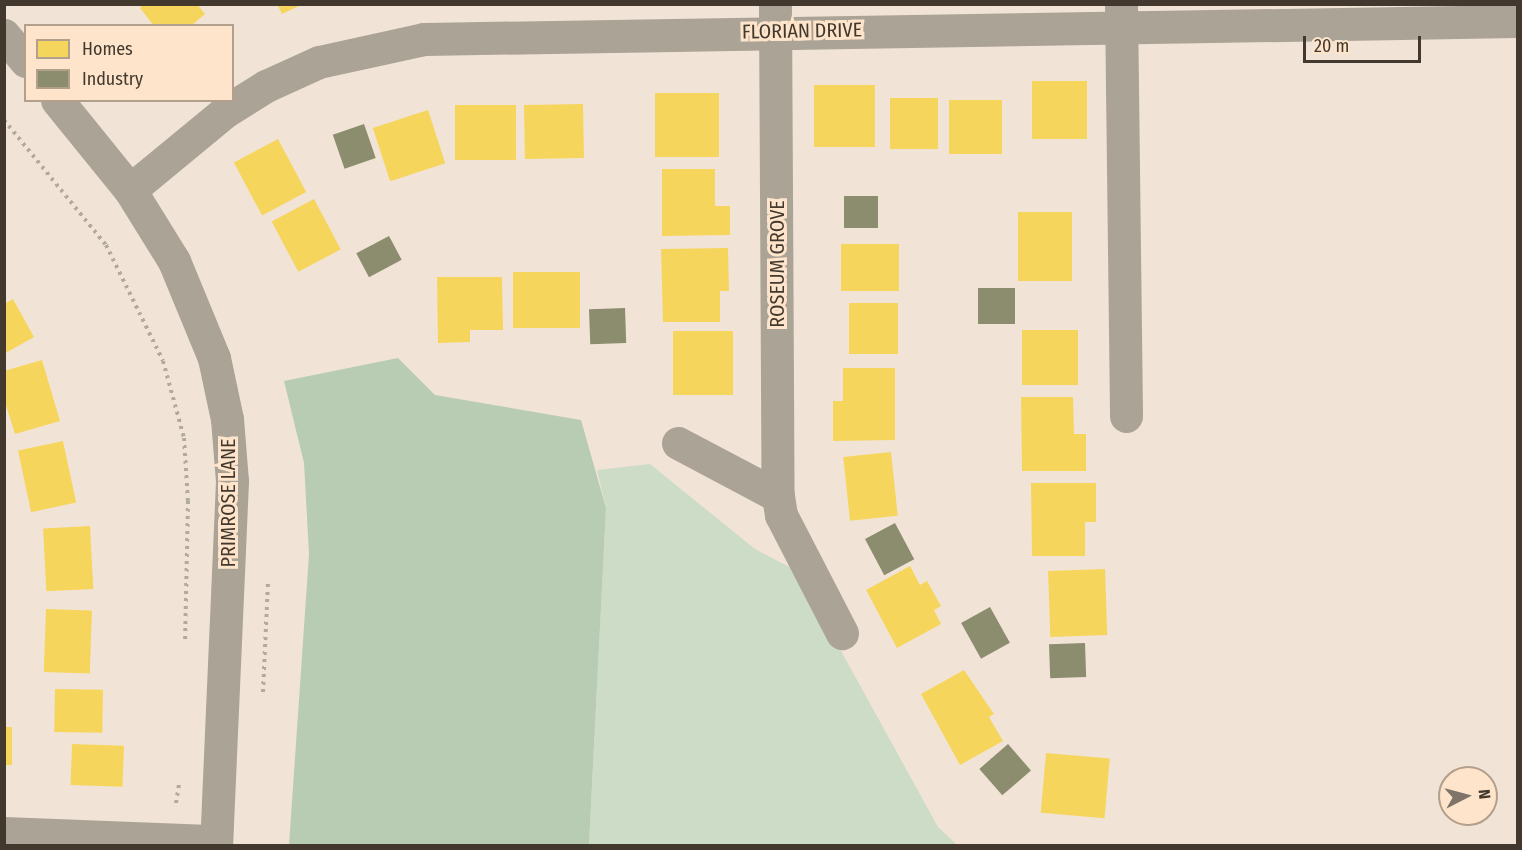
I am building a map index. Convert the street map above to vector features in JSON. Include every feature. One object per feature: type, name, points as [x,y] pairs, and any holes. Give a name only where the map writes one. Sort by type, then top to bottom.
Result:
[{"type":"street","name":"FLORIAN DRIVE","points":[[130,190],[226,111],[266,86],[319,62],[368,48],[469,36],[775,18],[1121,15],[1518,21]]},
{"type":"street","points":[[1121,15],[1126,416]]},
{"type":"street","name":"ROSEUM GROVE","points":[[775,18],[778,496],[781,515],[842,633]]},
{"type":"street","points":[[4,35],[24,59]]},
{"type":"street","name":"PRIMROSE LANE","points":[[59,102],[130,190],[174,261],[214,358],[227,418],[232,481],[216,843]]},
{"type":"street","points":[[678,443],[778,496]]},
{"type":"street","points":[[4,833],[216,843]]},
{"type":"path","points":[[4,120],[106,245],[163,361],[184,438],[188,501],[185,648]]},
{"type":"path","points":[[170,840],[179,775]]},
{"type":"green space","points":[[398,358],[435,395],[581,420],[606,508],[589,845],[289,845],[309,554],[304,463],[284,381]]},
{"type":"green space","points":[[650,464],[755,549],[797,571],[938,827],[957,845],[589,846],[606,508],[597,470]]},
{"type":"building: Homes","points":[[144,4],[197,4],[205,14],[193,24],[152,24],[140,8]]},
{"type":"building: Homes","points":[[277,4],[303,4],[282,14]]},
{"type":"building: Homes","points":[[1032,81],[1087,81],[1087,139],[1032,139]]},
{"type":"building: Homes","points":[[814,85],[875,85],[875,147],[814,147]]},
{"type":"building: Homes","points":[[655,93],[719,93],[719,157],[655,157]]},
{"type":"building: Homes","points":[[890,98],[938,98],[938,149],[890,149]]},
{"type":"building: Homes","points":[[949,100],[1002,100],[1002,154],[949,154]]},
{"type":"building: Homes","points":[[583,104],[584,158],[525,159],[524,105]]},
{"type":"building: Homes","points":[[455,105],[516,105],[516,160],[455,160]]},
{"type":"building: Homes","points":[[428,110],[445,163],[390,181],[373,128]]},
{"type":"building: Homes","points":[[278,139],[306,192],[262,215],[234,162]]},
{"type":"building: Homes","points":[[662,169],[715,169],[715,206],[730,206],[730,235],[662,236]]},
{"type":"building: Homes","points":[[314,199],[341,249],[298,272],[272,222]]},
{"type":"building: Homes","points":[[1018,212],[1072,212],[1072,281],[1018,281]]},
{"type":"building: Homes","points":[[841,244],[899,244],[899,291],[841,291]]},
{"type":"building: Homes","points":[[728,248],[729,291],[720,291],[720,322],[663,322],[661,249]]},
{"type":"building: Homes","points":[[513,272],[580,272],[580,328],[513,328]]},
{"type":"building: Homes","points":[[437,277],[502,277],[503,330],[470,330],[470,342],[438,343]]},
{"type":"building: Homes","points":[[13,299],[34,337],[4,354],[4,304]]},
{"type":"building: Homes","points":[[849,303],[898,303],[898,354],[849,354]]},
{"type":"building: Homes","points":[[1022,330],[1078,330],[1078,385],[1022,385]]},
{"type":"building: Homes","points":[[673,331],[733,331],[733,395],[673,395]]},
{"type":"building: Homes","points":[[42,360],[60,421],[15,434],[4,399],[4,371]]},
{"type":"building: Homes","points":[[843,368],[895,368],[895,440],[833,441],[833,401],[843,401]]},
{"type":"building: Homes","points":[[1021,397],[1073,397],[1074,434],[1086,434],[1086,471],[1022,471]]},
{"type":"building: Homes","points":[[63,441],[76,503],[31,512],[18,451]]},
{"type":"building: Homes","points":[[891,452],[898,516],[850,521],[843,457]]},
{"type":"building: Homes","points":[[1031,483],[1096,483],[1096,522],[1085,522],[1085,556],[1032,556]]},
{"type":"building: Homes","points":[[90,526],[93,589],[46,591],[43,528]]},
{"type":"building: Homes","points":[[910,566],[920,585],[927,581],[941,606],[934,610],[941,624],[897,648],[866,590]]},
{"type":"building: Homes","points":[[1105,569],[1107,635],[1050,637],[1048,571]]},
{"type":"building: Homes","points":[[46,609],[92,611],[90,674],[44,672]]},
{"type":"building: Homes","points":[[964,670],[994,714],[989,717],[1003,741],[960,765],[921,694]]},
{"type":"building: Homes","points":[[55,689],[103,690],[102,733],[54,732]]},
{"type":"building: Homes","points":[[4,727],[12,727],[12,765],[4,765]]},
{"type":"building: Homes","points":[[72,744],[124,746],[123,787],[71,785]]},
{"type":"building: Homes","points":[[1046,753],[1110,759],[1105,818],[1041,813]]},
{"type":"building: Industry","points":[[364,124],[376,158],[345,169],[333,135]]},
{"type":"building: Industry","points":[[844,196],[878,196],[878,228],[844,228]]},
{"type":"building: Industry","points":[[389,236],[402,260],[369,277],[356,253]]},
{"type":"building: Industry","points":[[978,288],[1015,288],[1015,324],[978,324]]},
{"type":"building: Industry","points":[[625,308],[626,343],[590,344],[589,309]]},
{"type":"building: Industry","points":[[895,523],[914,559],[884,575],[865,539]]},
{"type":"building: Industry","points":[[990,607],[1010,643],[981,659],[961,623]]},
{"type":"building: Industry","points":[[1085,643],[1086,677],[1050,678],[1049,644]]},
{"type":"building: Industry","points":[[1008,744],[1031,770],[1002,795],[979,769]]}]
